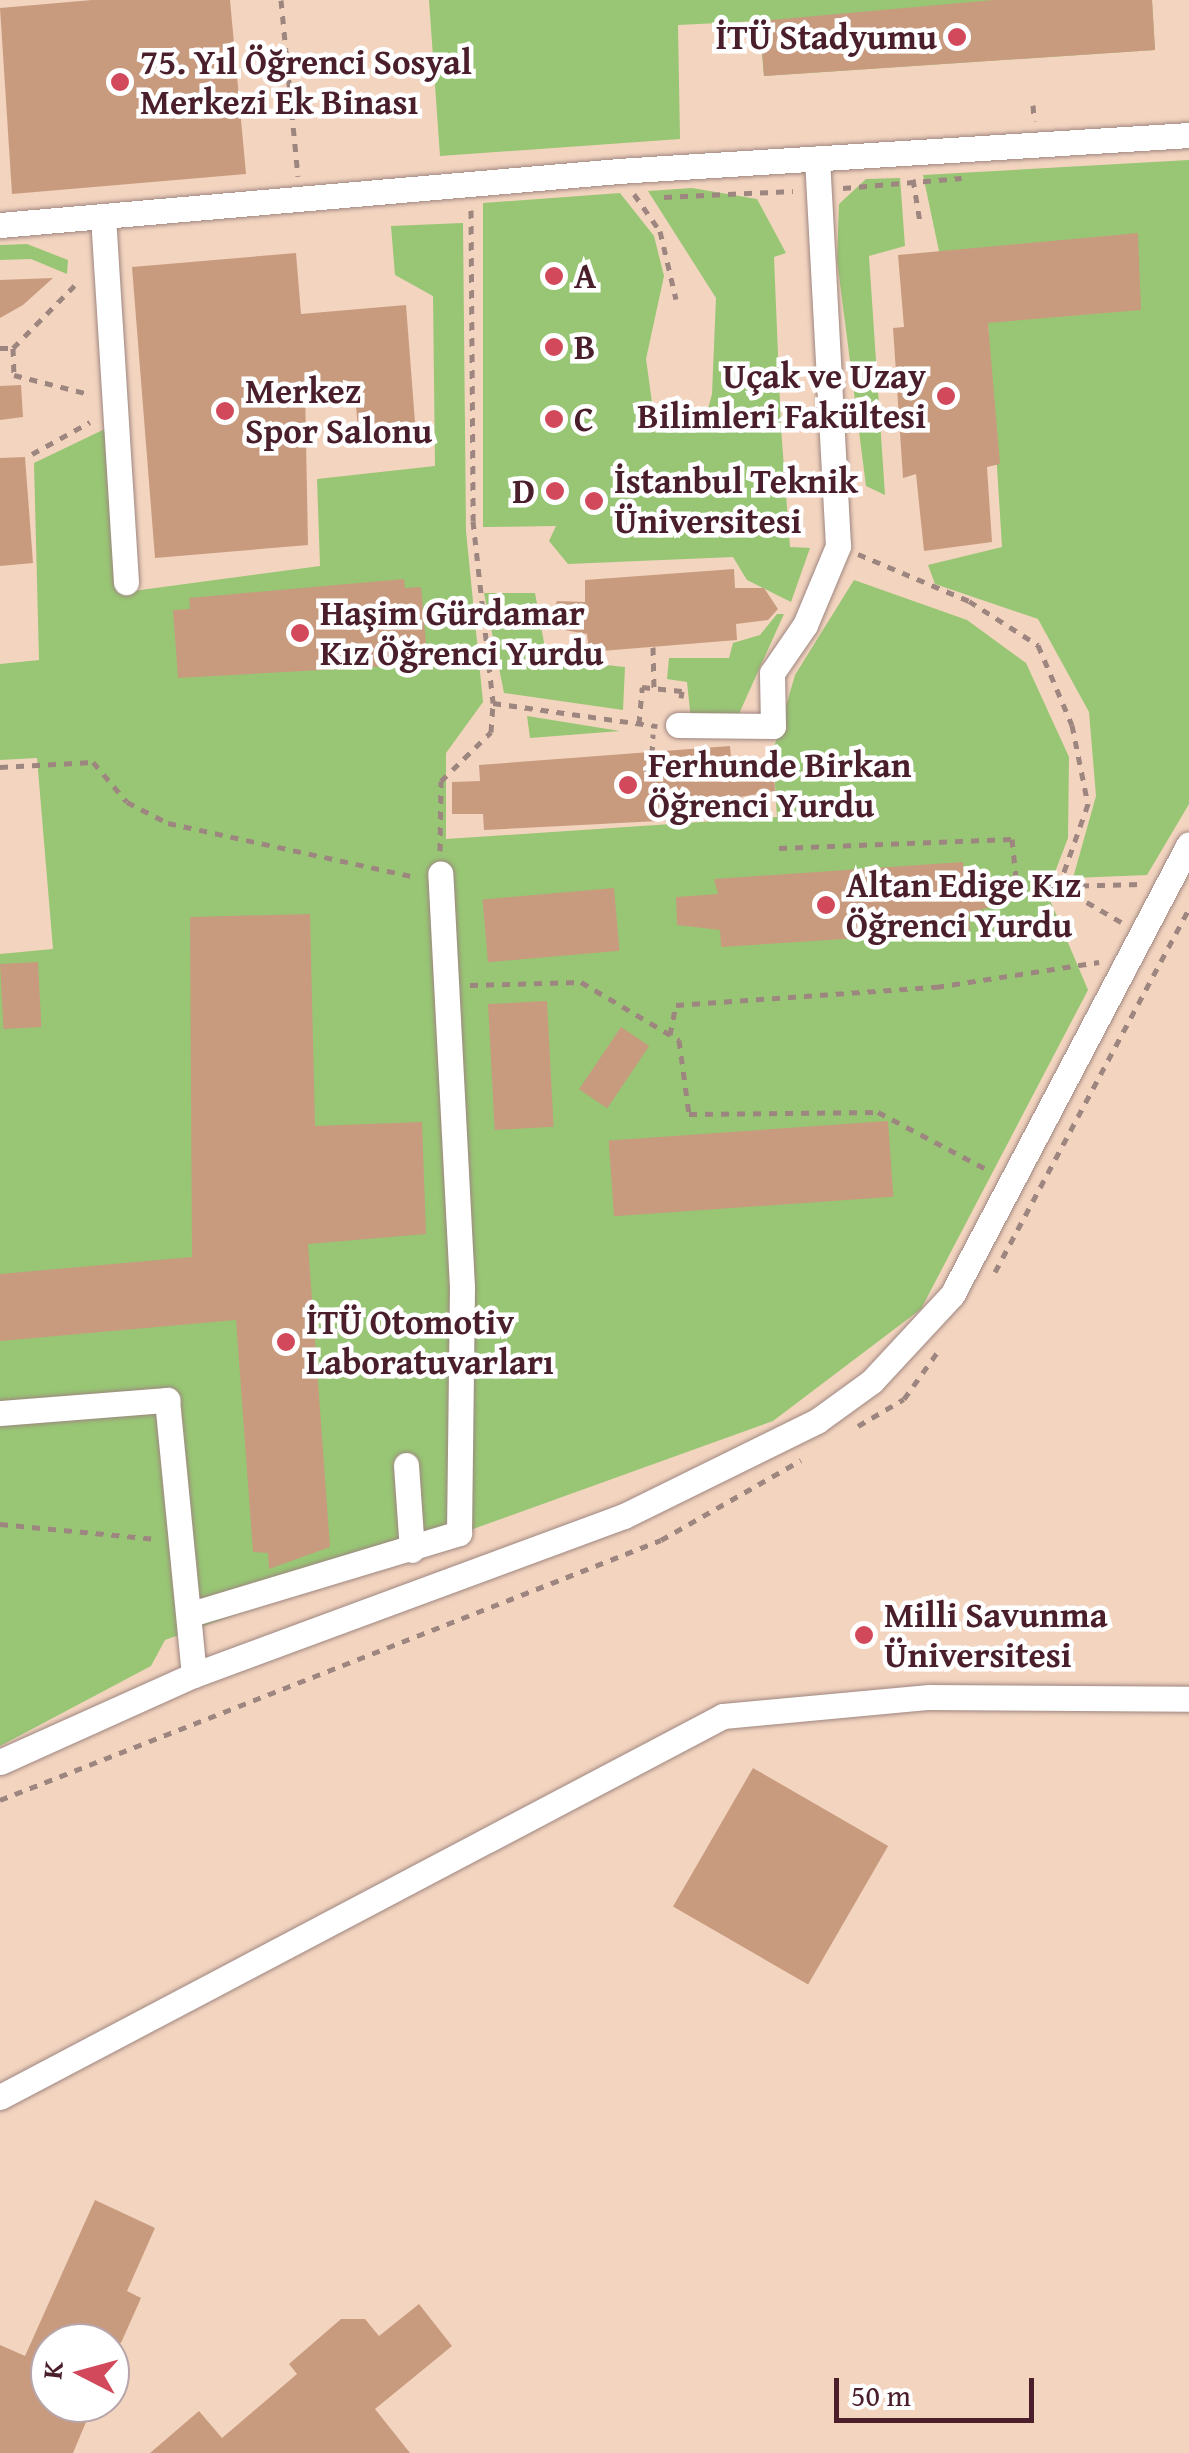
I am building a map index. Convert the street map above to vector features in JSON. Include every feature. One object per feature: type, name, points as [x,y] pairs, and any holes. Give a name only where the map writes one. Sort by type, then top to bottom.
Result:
[{"type":"street","points":[[0,226],[618,172],[1189,136]]},
{"type":"street","points":[[666,725],[773,726],[772,673],[805,626],[838,546],[817,159]]},
{"type":"street","points":[[103,216],[126,582]]},
{"type":"street","points":[[0,1762],[194,1675],[624,1516],[817,1421],[906,1350],[952,1294],[1189,844]]},
{"type":"street","points":[[191,1614],[459,1533],[466,1447],[448,986],[428,875]]},
{"type":"street","points":[[0,1413],[167,1400],[194,1675]]},
{"type":"street","points":[[406,1466],[412,1550]]},
{"type":"street","points":[[0,2097],[724,1716],[929,1696],[1189,1699]]},
{"type":"path","points":[[906,152],[920,222]]},
{"type":"path","points":[[618,172],[660,230],[676,299]]},
{"type":"path","points":[[619,199],[820,190],[973,177]]},
{"type":"path","points":[[452,208],[490,206]]},
{"type":"path","points":[[0,767],[92,762],[126,802],[168,823],[428,875],[441,780],[491,732],[493,703],[472,521],[471,207]]},
{"type":"path","points":[[0,348],[13,348],[106,256]]},
{"type":"path","points":[[13,348],[14,376],[115,404]]},
{"type":"path","points":[[32,454],[115,404]]},
{"type":"path","points":[[838,546],[969,601],[1038,644],[1072,725],[1088,804],[1059,886]]},
{"type":"path","points":[[654,646],[654,688]]},
{"type":"path","points":[[638,724],[642,687],[682,691],[652,754]]},
{"type":"path","points":[[493,703],[666,725]]},
{"type":"path","points":[[779,848],[1012,838],[1017,887],[1168,883]]},
{"type":"path","points":[[1059,886],[1141,933]]},
{"type":"path","points":[[984,1288],[1189,908]]},
{"type":"path","points":[[670,1035],[676,1006],[936,987],[1094,960],[1120,972]]},
{"type":"path","points":[[448,986],[581,982],[679,1040],[689,1114],[878,1112],[1010,1182]]},
{"type":"path","points":[[840,1437],[904,1398],[950,1336]]},
{"type":"path","points":[[0,1800],[662,1540],[808,1456]]},
{"type":"path","points":[[0,1524],[183,1541]]},
{"type":"shaded area","name":"İstanbul Teknik Üniversitesi","points":[[0,0],[1189,0],[1189,2453],[0,2453]]},
{"type":"green space","points":[[429,0],[1152,0],[1155,50],[764,76],[759,21],[678,25],[680,139],[440,156]]},
{"type":"green space","points":[[1189,160],[1189,804],[1147,875],[1073,878],[1096,796],[1089,712],[1038,619],[935,584],[928,565],[1002,547],[988,323],[939,251],[923,175]]},
{"type":"green space","points":[[900,178],[905,246],[869,256],[885,495],[866,486],[837,260],[839,204],[866,179]]},
{"type":"green space","points":[[692,188],[757,199],[786,253],[774,257],[790,547],[810,548],[791,602],[747,580],[733,557],[568,564],[549,541],[556,526],[483,527],[483,203],[620,193],[654,236],[664,276],[646,359],[654,417],[682,426],[706,416],[712,394],[716,298],[648,191]]},
{"type":"green space","points":[[463,223],[466,531],[483,702],[446,753],[446,839],[777,817],[773,751],[795,675],[854,580],[967,620],[1026,663],[1069,757],[1068,838],[1047,893],[1088,990],[921,1309],[773,1421],[165,1640],[151,1666],[0,1746],[0,954],[53,949],[37,758],[0,760],[0,664],[39,660],[34,463],[109,427],[118,593],[320,566],[317,479],[435,466],[433,296],[395,275],[391,226]]},
{"type":"green space","points":[[27,244],[68,260],[67,274],[31,259],[0,260],[0,245]]},
{"type":"green space","points":[[484,593],[535,593],[547,659],[625,667],[623,710],[504,693]]},
{"type":"green space","points":[[777,614],[784,614],[738,716],[691,720],[687,682],[667,679],[669,658],[729,658],[733,643],[760,635]]},
{"type":"green space","points":[[527,716],[620,731],[530,738]]},
{"type":"building","name":"75. Yıl Öğrenci Sosyal Merkezi Ek Binası","points":[[92,0],[230,0],[246,174],[12,194],[0,8]]},
{"type":"building","name":"İTÜ Stadyumu","points":[[994,0],[1152,0],[1155,50],[764,76],[760,21]]},
{"type":"building","name":"Uçak ve Uzay Bilimleri Fakültesi","points":[[1138,233],[1141,310],[988,323],[1000,464],[987,467],[992,542],[924,551],[916,474],[903,478],[893,328],[904,327],[898,255]]},
{"type":"building","name":"Merkez Spor Salonu","points":[[296,253],[301,314],[406,305],[416,435],[359,440],[354,383],[305,387],[308,545],[155,558],[132,267]]},
{"type":"building","points":[[53,278],[23,305],[0,318],[0,280]]},
{"type":"building","points":[[21,385],[23,417],[0,420],[0,386]]},
{"type":"building","points":[[25,457],[33,563],[0,566],[0,458]]},
{"type":"building","points":[[734,569],[735,588],[764,588],[778,609],[768,620],[736,624],[737,640],[589,652],[587,634],[547,627],[557,601],[585,602],[585,580]]},
{"type":"building","name":"Haşim Gürdamar Kız Öğrenci Yurdu","points":[[404,579],[405,588],[421,587],[427,655],[392,658],[392,666],[178,678],[173,610],[190,609],[189,598]]},
{"type":"building","name":"Ferhunde Birkan Öğrenci Yurdu","points":[[730,746],[732,768],[774,770],[775,791],[734,798],[736,817],[484,830],[483,814],[452,814],[452,782],[480,781],[479,765]]},
{"type":"building","name":"Altan Edige Kız Öğrenci Yurdu","points":[[963,862],[964,877],[1010,881],[1012,901],[969,913],[970,931],[721,947],[720,930],[677,925],[676,897],[718,894],[714,879]]},
{"type":"building","points":[[614,888],[619,951],[488,962],[483,900]]},
{"type":"building","points":[[310,914],[315,1126],[422,1122],[426,1234],[308,1244],[330,1547],[269,1569],[268,1553],[253,1552],[236,1320],[0,1341],[0,1274],[192,1257],[190,917]]},
{"type":"building","points":[[38,962],[41,1027],[3,1029],[0,964]]},
{"type":"building","points":[[547,1001],[554,1127],[495,1130],[488,1004]]},
{"type":"building","points":[[621,1027],[649,1046],[607,1108],[579,1089]]},
{"type":"building","points":[[888,1121],[893,1197],[614,1216],[609,1141]]},
{"type":"building","points":[[753,1768],[888,1846],[808,1985],[673,1907]]},
{"type":"building","points":[[95,2200],[155,2228],[127,2291],[141,2298],[130,2323],[40,2323]]},
{"type":"building","points":[[419,2304],[452,2346],[375,2409],[410,2453],[150,2453],[199,2411],[222,2438],[297,2374],[289,2364],[341,2319],[365,2319],[379,2336]]},
{"type":"building","points":[[0,2345],[25,2356],[30,2345],[30,2423],[86,2423],[73,2453],[0,2453]]},
{"type":"place","name":"İTÜ Stadyumu","points":[[957,37]]},
{"type":"place","name":"75. Yıl Öğrenci Sosyal Merkezi Ek Binası","points":[[120,82]]},
{"type":"place","name":"A","points":[[554,276]]},
{"type":"place","name":"B","points":[[554,347]]},
{"type":"place","name":"Uçak ve Uzay Bilimleri Fakültesi","points":[[946,396]]},
{"type":"place","name":"Merkez Spor Salonu","points":[[225,411]]},
{"type":"place","name":"C","points":[[554,419]]},
{"type":"place","name":"D","points":[[555,491]]},
{"type":"place","name":"İstanbul Teknik Üniversitesi","points":[[594,501]]},
{"type":"place","name":"Haşim Gürdamar Kız Öğrenci Yurdu","points":[[300,633]]},
{"type":"place","name":"Ferhunde Birkan Öğrenci Yurdu","points":[[628,785]]},
{"type":"place","name":"Altan Edige Kız Öğrenci Yurdu","points":[[826,905]]},
{"type":"place","name":"İTÜ Otomotiv Laboratuvarları","points":[[286,1342]]},
{"type":"place","name":"Milli Savunma Üniversitesi","points":[[864,1635]]}]
